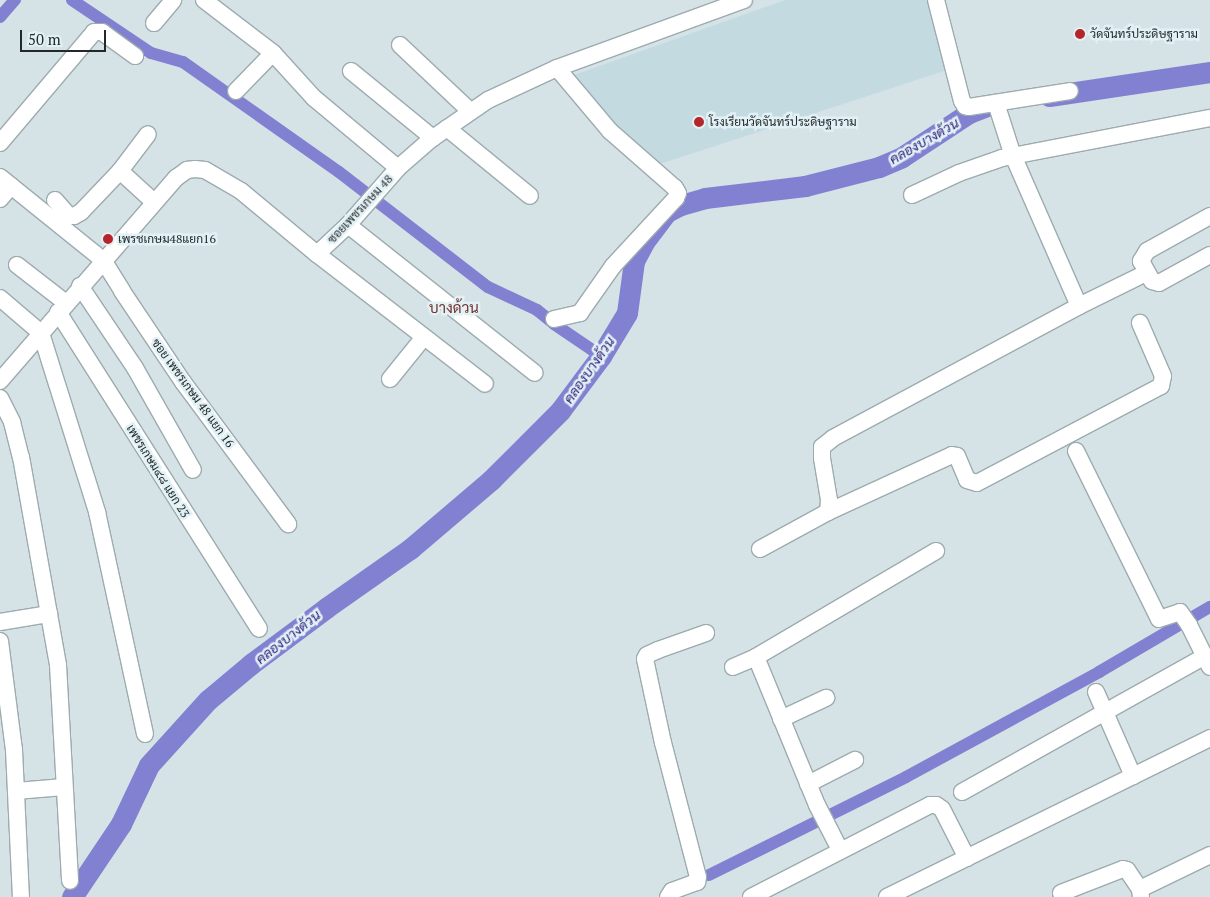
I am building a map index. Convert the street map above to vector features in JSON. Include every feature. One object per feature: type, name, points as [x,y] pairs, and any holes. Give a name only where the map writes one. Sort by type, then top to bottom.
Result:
[{"type":"street","points":[[154,23],[173,0]]},
{"type":"street","name":"ซอยเพชรเกษม 48","points":[[0,380],[154,202],[176,178],[187,170],[206,170],[241,191],[317,254],[348,225],[398,168],[433,138],[488,100],[557,68],[744,0]]},
{"type":"street","points":[[936,0],[962,101],[969,107],[998,110],[1070,92]]},
{"type":"street","points":[[208,1],[273,53],[314,98],[398,168]]},
{"type":"street","points":[[0,143],[94,32],[102,32],[135,56]]},
{"type":"street","points":[[400,45],[470,111]]},
{"type":"street","points":[[236,91],[273,53]]},
{"type":"street","points":[[554,319],[580,313],[613,266],[676,198],[678,193],[676,188],[610,130],[557,68]]},
{"type":"street","points":[[351,71],[433,138]]},
{"type":"street","points":[[998,110],[1013,156],[1080,306]]},
{"type":"street","points":[[912,196],[959,173],[1013,156],[1210,118]]},
{"type":"street","points":[[447,128],[530,196]]},
{"type":"street","points":[[55,200],[66,214],[74,216],[120,171],[148,134]]},
{"type":"street","points":[[120,171],[154,202]]},
{"type":"street","points":[[0,199],[6,182],[103,260]]},
{"type":"street","points":[[1210,216],[1147,251],[1141,261],[1152,281],[1159,283],[1210,255]]},
{"type":"street","points":[[348,225],[535,373]]},
{"type":"street","points":[[317,254],[485,384]]},
{"type":"street","name":"ซอย เพชรเกษม 48 แยก 16","points":[[103,260],[122,292],[183,382],[288,524]]},
{"type":"street","name":"เพชรเกษม๔๘ แยก 23","points":[[17,265],[62,307],[259,629]]},
{"type":"street","points":[[828,512],[829,500],[822,447],[834,438],[1080,306],[1146,273]]},
{"type":"street","points":[[80,286],[135,368],[192,470]]},
{"type":"street","points":[[0,298],[41,332],[97,512],[145,734]]},
{"type":"street","points":[[760,549],[828,512],[952,455],[957,456],[967,480],[977,483],[1161,386],[1163,376],[1140,323]]},
{"type":"street","points":[[390,379],[424,337]]},
{"type":"street","points":[[0,398],[12,422],[22,456],[49,614],[61,699],[70,881]]},
{"type":"street","points":[[962,792],[1105,713],[1206,652],[1180,612],[1159,619],[1076,451]]},
{"type":"street","points":[[732,667],[756,657],[936,551]]},
{"type":"street","points":[[0,622],[49,614]]},
{"type":"street","points":[[668,897],[672,891],[697,882],[698,877],[663,743],[644,659],[647,655],[658,650],[706,633]]},
{"type":"street","points":[[0,641],[14,750],[21,897]]},
{"type":"street","points":[[756,657],[808,784],[840,850]]},
{"type":"street","points":[[1096,692],[1133,776]]},
{"type":"street","points":[[782,719],[826,698]]},
{"type":"street","points":[[887,897],[1210,738]]},
{"type":"street","points":[[808,784],[855,760]]},
{"type":"street","points":[[16,791],[64,787]]},
{"type":"street","points":[[751,897],[840,850],[936,805],[942,809],[967,858]]},
{"type":"street","points":[[1061,893],[1120,869],[1127,870],[1141,893],[1210,855]]},
{"type":"shaded area","name":"โรงเรียนวัดจันทร์ประดิษฐาราม","points":[[785,0],[931,0],[950,69],[660,164],[560,80]]},
{"type":"waterway","points":[[0,17],[15,0]]},
{"type":"waterway","points":[[72,0],[151,53],[183,62],[339,172],[488,287],[537,310],[601,356]]},
{"type":"waterway","name":"คลองบางด้วน","points":[[1049,96],[1210,72]]},
{"type":"waterway","name":"คลองบางด้วน","points":[[72,897],[121,824],[149,765],[208,700],[251,664],[410,549],[491,480],[560,411],[601,356],[627,313],[634,261],[644,242],[667,212],[681,205],[705,198],[805,186],[879,167],[902,157],[969,113],[992,104]]},
{"type":"waterway","points":[[709,875],[906,777],[1099,672],[1210,607]]},
{"type":"place","name":"วัดจันทร์ประดิษฐาราม","points":[[1080,34]]},
{"type":"place","name":"โรงเรียนวัดจันทร์ประดิษฐาราม","points":[[699,122]]},
{"type":"place","name":"เพรชเกษม48แยก16","points":[[108,239]]},
{"type":"district","name":"บางด้วน","points":[[454,308]]}]
